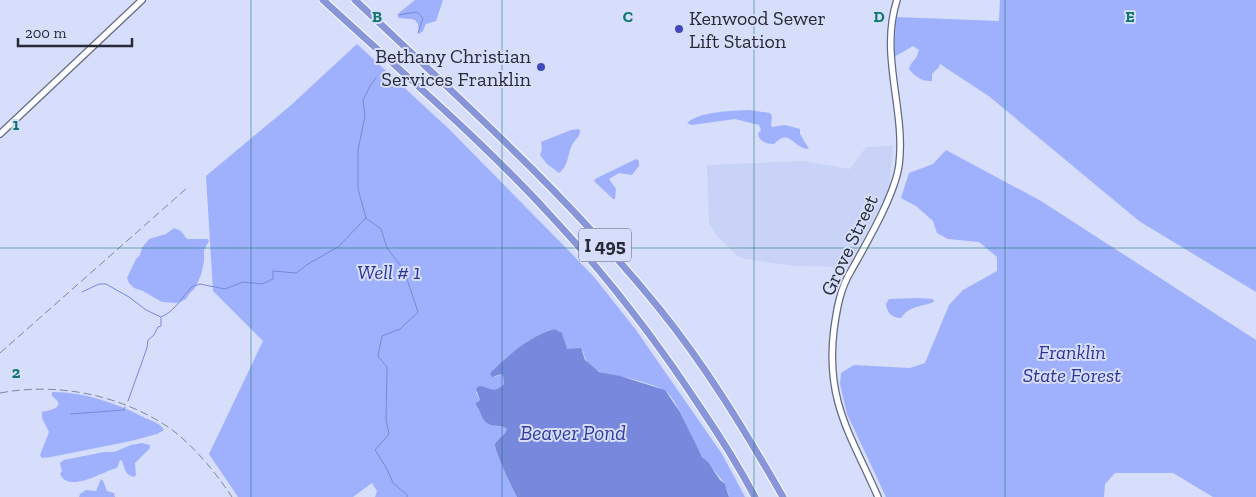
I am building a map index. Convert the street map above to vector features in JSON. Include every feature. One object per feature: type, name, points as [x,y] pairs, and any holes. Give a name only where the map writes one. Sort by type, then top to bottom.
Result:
[{"type":"highway","name":"I 495","points":[[323,0],[493,156],[551,215],[584,252],[619,294],[672,364],[729,450],[755,497]]},
{"type":"highway","name":"I 495","points":[[355,0],[558,194],[624,266],[659,309],[727,403],[782,497]]},
{"type":"main road","points":[[0,134],[142,0]]},
{"type":"main road","name":"Grove Street","points":[[878,497],[840,414],[834,390],[832,357],[836,313],[842,289],[890,195],[898,170],[899,138],[890,45],[893,14],[897,0]]},
{"type":"shaded area","points":[[893,146],[889,189],[848,267],[794,266],[740,258],[717,236],[709,223],[707,165],[803,161],[850,169],[866,147]]},
{"type":"green space","points":[[415,0],[443,0],[436,21],[426,24],[423,31],[419,34],[418,24],[415,20],[398,18],[399,13]]},
{"type":"green space","points":[[1000,0],[1256,0],[1256,292],[1139,221],[990,97],[940,64],[932,74],[932,81],[925,81],[916,76],[909,69],[919,50],[913,46],[894,57],[896,17],[999,21]]},
{"type":"green space","name":"Well # 1","points":[[357,44],[449,129],[594,277],[636,330],[722,454],[745,497],[729,497],[725,485],[698,450],[678,408],[669,394],[652,385],[606,374],[594,369],[589,365],[583,351],[567,349],[564,345],[564,338],[554,329],[529,341],[492,371],[495,377],[501,374],[503,376],[504,384],[500,388],[493,391],[483,387],[476,392],[480,400],[477,402],[484,421],[495,426],[506,427],[507,429],[505,434],[496,442],[495,448],[517,497],[375,497],[377,491],[372,483],[353,497],[238,497],[209,454],[263,341],[213,291],[206,176],[290,106]]},
{"type":"green space","points":[[749,110],[770,113],[772,116],[772,127],[785,125],[800,129],[800,134],[809,149],[803,148],[784,137],[774,144],[766,143],[759,137],[758,134],[761,130],[759,125],[735,119],[692,125],[687,123],[708,114]]},
{"type":"green space","points":[[579,129],[579,135],[572,146],[567,162],[559,173],[547,164],[540,155],[542,149],[541,142],[571,130]]},
{"type":"green space","name":"Franklin State Forest","points":[[946,150],[1041,201],[1256,340],[1256,497],[1213,497],[1173,473],[1115,473],[1105,484],[1104,497],[886,497],[847,414],[840,384],[841,373],[854,365],[910,368],[925,363],[949,305],[963,290],[997,271],[997,257],[979,242],[948,239],[937,233],[933,221],[916,206],[901,198],[909,173],[933,164]]},
{"type":"green space","points":[[636,159],[639,161],[639,166],[632,175],[619,173],[609,179],[616,189],[615,199],[594,181],[595,179]]},
{"type":"green space","points":[[174,228],[181,231],[187,239],[208,239],[209,241],[204,250],[201,275],[195,288],[186,299],[178,303],[162,302],[134,288],[127,278],[142,248],[149,239],[166,234]]},
{"type":"green space","points":[[889,299],[933,299],[934,302],[912,309],[901,318],[893,316],[886,304]]},
{"type":"green space","points":[[52,392],[88,396],[112,403],[156,422],[164,430],[157,434],[131,441],[42,458],[40,455],[49,432],[42,418],[42,412],[54,409],[58,405],[52,396]]},
{"type":"green space","points":[[142,443],[150,445],[150,448],[135,463],[136,475],[134,477],[127,473],[120,460],[117,468],[87,480],[71,482],[64,480],[60,474],[62,471],[60,463],[64,460],[104,452],[114,452]]},
{"type":"green space","points":[[101,479],[107,491],[114,493],[115,497],[79,497],[86,490],[96,491]]},
{"type":"water","name":"Beaver Pond","points":[[554,329],[562,333],[567,349],[581,348],[585,360],[599,372],[620,376],[665,390],[680,412],[702,457],[725,484],[729,497],[517,497],[495,448],[496,442],[505,434],[507,429],[492,425],[483,420],[476,405],[480,400],[476,389],[479,386],[494,390],[504,384],[503,376],[501,374],[492,377],[490,374],[492,371],[513,352],[529,341]]},
{"type":"waterway","points":[[398,15],[417,12],[423,18],[418,33]]},
{"type":"waterway","points":[[376,78],[363,100],[365,116],[358,150],[358,189],[366,218],[381,229],[387,248],[404,270],[418,312],[400,329],[382,336],[378,356],[387,367],[386,420],[389,434],[375,450],[393,483],[407,497]]},
{"type":"waterway","points":[[82,292],[99,284],[106,284],[129,297],[146,310],[161,317],[175,307],[193,286],[200,284],[225,289],[243,282],[262,284],[273,279],[273,271],[296,273],[338,247],[366,218]]},
{"type":"waterway","points":[[128,401],[147,348],[148,340],[154,335],[158,327],[161,326],[161,318]]},
{"type":"waterway","points":[[71,414],[124,410],[125,407]]},
{"type":"railway","points":[[0,353],[187,188]]},
{"type":"railway","points":[[0,393],[44,389],[67,391],[89,394],[132,407],[152,417],[180,436],[204,461],[232,497]]},
{"type":"place","name":"Kenwood Sewer Lift Station","points":[[679,29]]},
{"type":"place","name":"Bethany Christian Services Franklin","points":[[541,67]]}]
